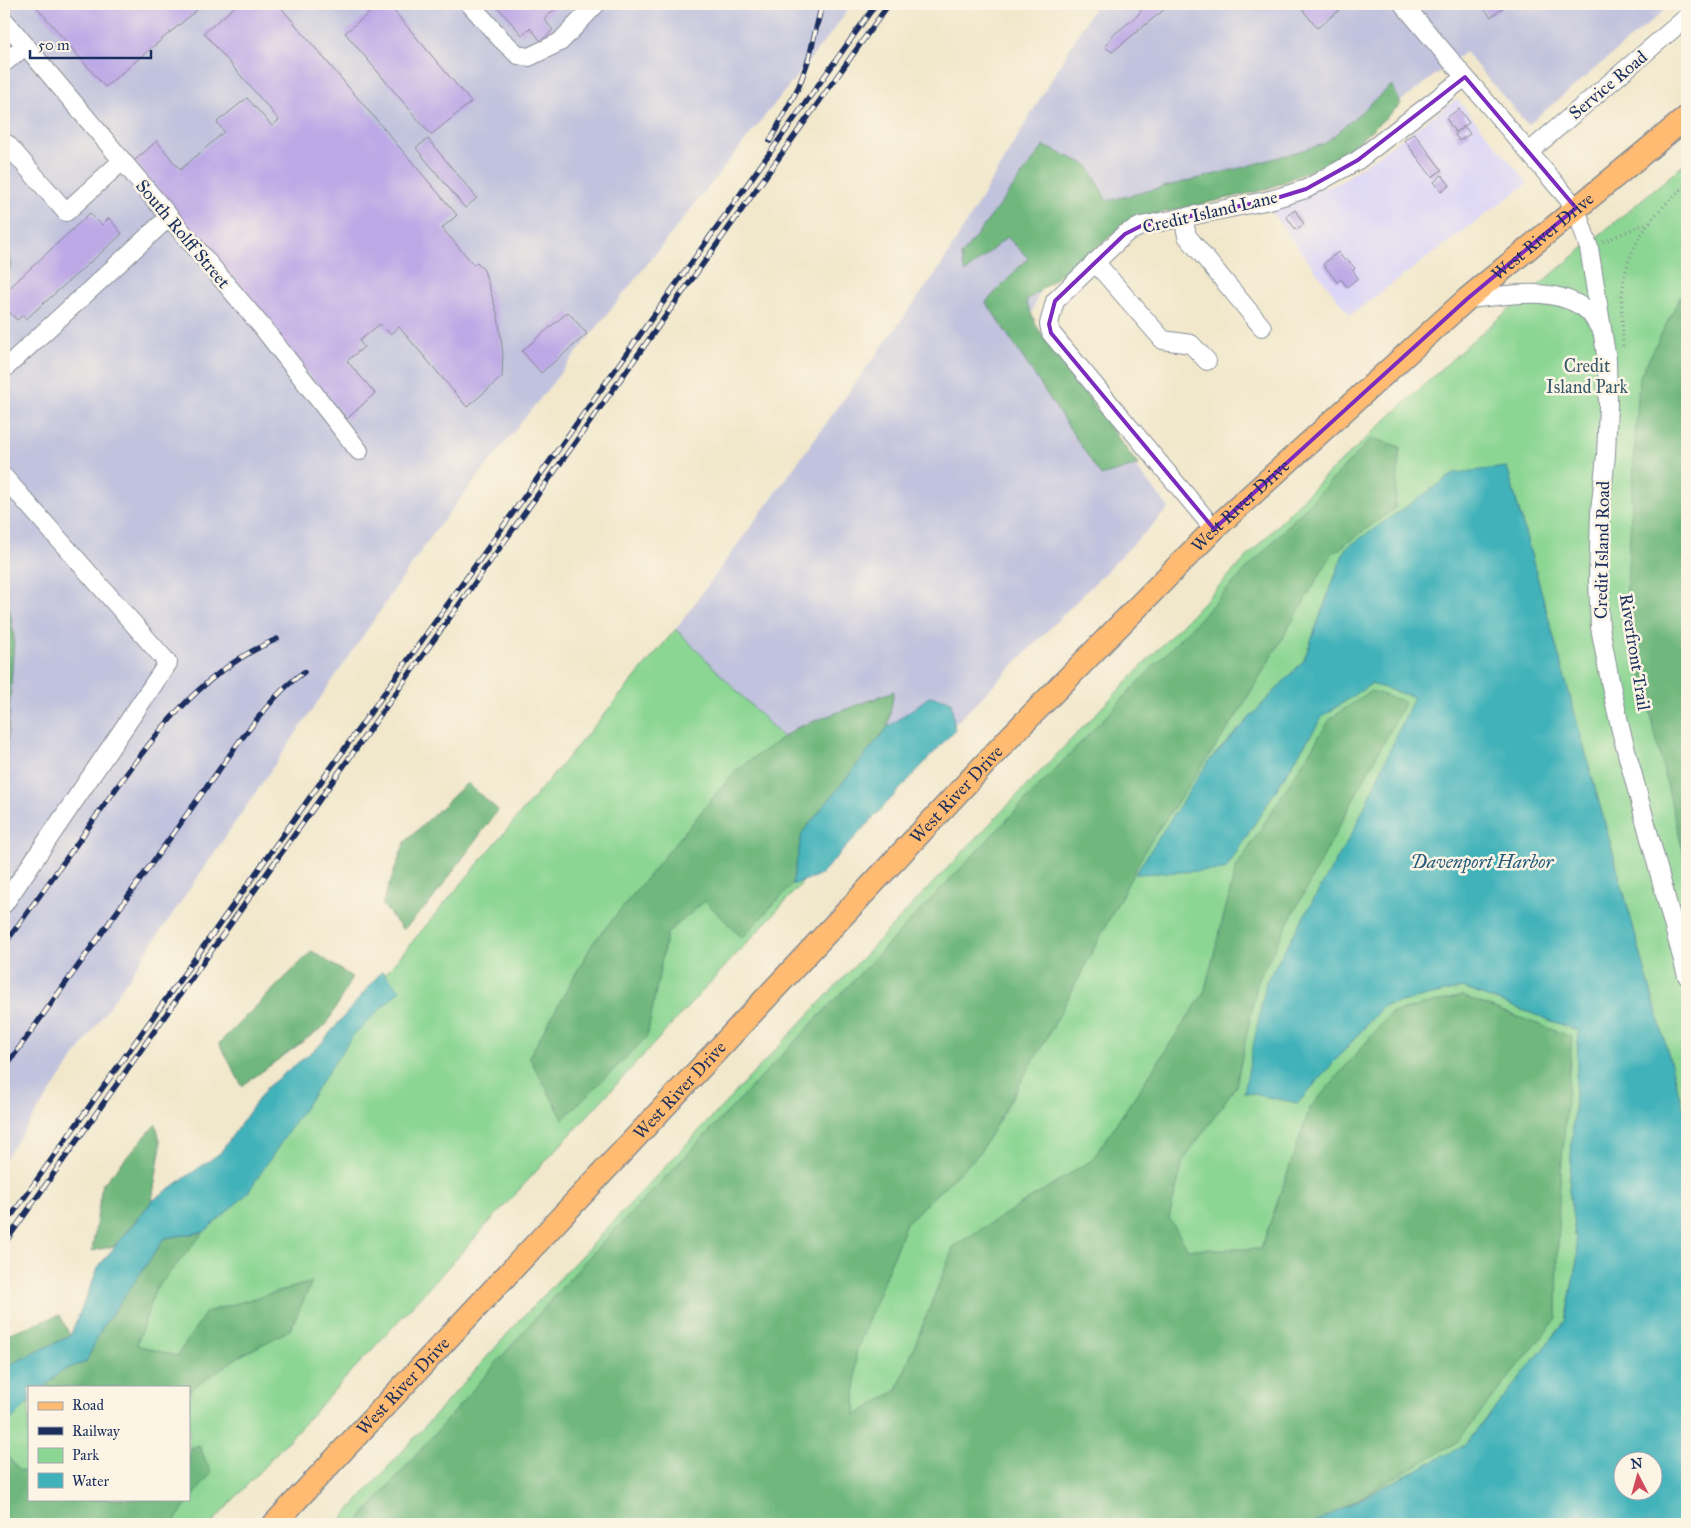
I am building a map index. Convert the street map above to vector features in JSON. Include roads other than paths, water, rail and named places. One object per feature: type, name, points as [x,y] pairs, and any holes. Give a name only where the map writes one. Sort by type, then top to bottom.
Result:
[{"type":"main road","name":"West River Drive","points":[[274,1524],[1004,744],[1214,529],[1467,299],[1687,117]]},
{"type":"street","points":[[470,4],[518,55],[529,57],[560,42],[596,4]]},
{"type":"street","points":[[1403,4],[1576,208]]},
{"type":"street","name":"Service Road","points":[[1529,152],[1687,17]]},
{"type":"street","name":"South Rolff Street","points":[[4,20],[263,328],[359,451]]},
{"type":"street","points":[[4,63],[25,46]]},
{"type":"street","name":"Credit Island Lane","points":[[1214,529],[1051,333],[1049,324],[1055,301],[1125,234],[1141,226],[1270,200],[1306,189],[1358,160],[1465,77]]},
{"type":"street","points":[[7,144],[66,212],[122,162]]},
{"type":"street","name":"Credit Island Road","points":[[1576,208],[1589,248],[1607,360],[1606,455],[1600,512],[1598,580],[1600,627],[1621,731],[1687,976]]},
{"type":"street","points":[[4,369],[169,217]]},
{"type":"street","points":[[1183,217],[1187,236],[1262,327]]},
{"type":"street","points":[[1095,262],[1163,340],[1191,344],[1207,362]]},
{"type":"street","points":[[1467,299],[1540,293],[1564,298],[1588,312],[1604,335]]},
{"type":"street","points":[[4,477],[168,663],[4,904]]},
{"type":"water","name":"Davenport Harbor","points":[[1507,467],[1687,1123],[1687,1515],[1671,1524],[1312,1524],[1465,1445],[1565,1322],[1578,1255],[1569,1190],[1579,1031],[1463,988],[1383,1006],[1298,1103],[1244,1092],[1266,982],[1355,828],[1414,697],[1371,684],[1323,716],[1225,870],[1135,874],[1208,762],[1304,660],[1345,549],[1455,473]]},
{"type":"water","points":[[930,696],[951,701],[955,730],[820,875],[792,885],[802,833],[888,727]]},
{"type":"water","points":[[382,971],[400,990],[351,1038],[246,1195],[204,1232],[165,1238],[102,1328],[86,1362],[61,1371],[46,1386],[28,1386],[28,1403],[4,1427],[4,1377],[9,1365],[70,1336],[99,1266],[152,1201],[220,1153],[267,1087],[319,1046]]},
{"type":"railway","points":[[770,141],[799,86],[809,58],[822,4]]},
{"type":"railway","points":[[4,1226],[876,4]]},
{"type":"railway","points":[[4,1244],[184,989],[889,4]]},
{"type":"railway","points":[[4,945],[133,765],[174,715],[221,672],[247,654],[277,639]]},
{"type":"railway","points":[[4,1069],[239,742],[277,695],[304,672]]},
{"type":"park label","name":"Credit Island Park","points":[[1587,376]]}]
